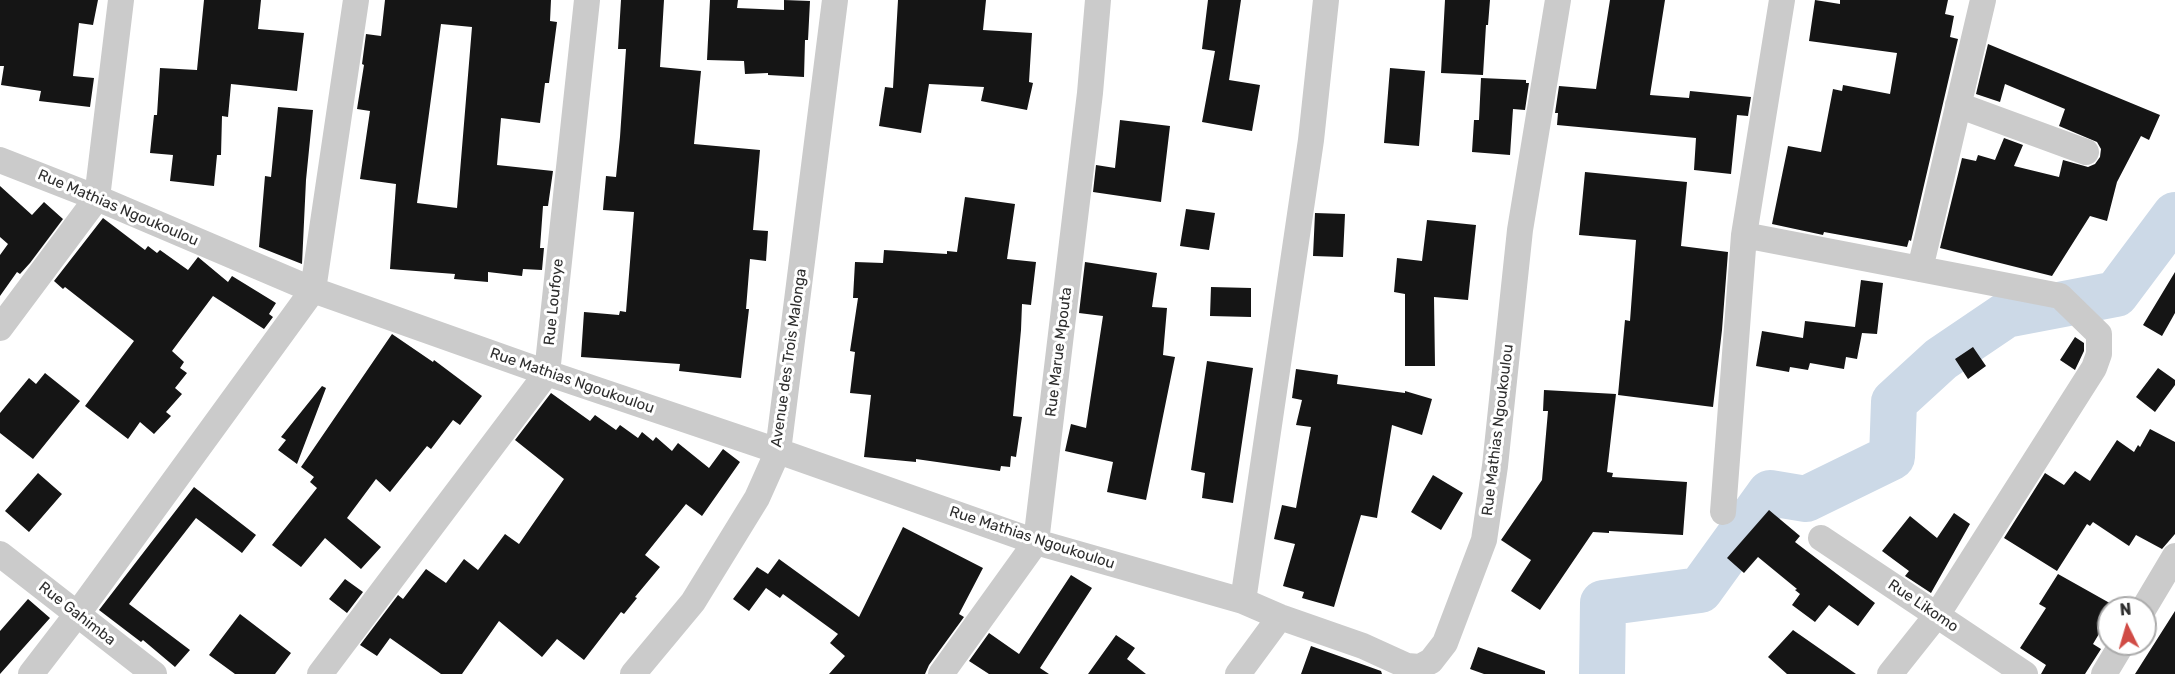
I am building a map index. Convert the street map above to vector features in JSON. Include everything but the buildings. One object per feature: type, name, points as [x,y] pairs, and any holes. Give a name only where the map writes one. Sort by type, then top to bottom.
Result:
[{"type":"street","points":[[0,328],[97,198],[121,0]]},
{"type":"street","points":[[31,674],[313,290],[356,0]]},
{"type":"street","name":"Rue Loufoye","points":[[547,373],[587,0]]},
{"type":"street","name":"Avenue des Trois Malonga","points":[[633,674],[693,602],[757,498],[778,451],[835,0]]},
{"type":"street","name":"Rue Marue Mpouta","points":[[940,674],[1036,542],[1090,93],[1098,0]]},
{"type":"street","points":[[1243,601],[1311,140],[1326,0]]},
{"type":"street","name":"Rue Mathias Ngoukoulou","points":[[0,160],[97,198],[313,290],[1036,542],[1243,601],[1280,617],[1363,646],[1407,666],[1420,667],[1431,661],[1445,643],[1484,540],[1495,466],[1520,230],[1558,0]]},
{"type":"street","points":[[1723,512],[1744,235],[1782,0]]},
{"type":"street","points":[[1920,269],[1983,0]]},
{"type":"street","points":[[1958,105],[2086,152]]},
{"type":"street","points":[[1744,235],[2060,296],[2098,334],[2099,354],[2094,368],[1937,615],[1890,674]]},
{"type":"street","points":[[320,674],[547,373]]},
{"type":"street","name":"Rue Likomo","points":[[1821,538],[2025,674]]},
{"type":"street","name":"Rue Gahimba","points":[[0,554],[154,674]]},
{"type":"street","points":[[2151,596],[2175,556]]},
{"type":"street","points":[[1238,674],[1280,617]]},
{"type":"street","points":[[2104,674],[2115,656]]},
{"type":"waterway","points":[[1602,674],[1603,603],[1700,590],[1770,493],[1806,499],[1892,457],[1894,402],[1941,359],[2006,315],[2116,294],[2175,215]]}]
